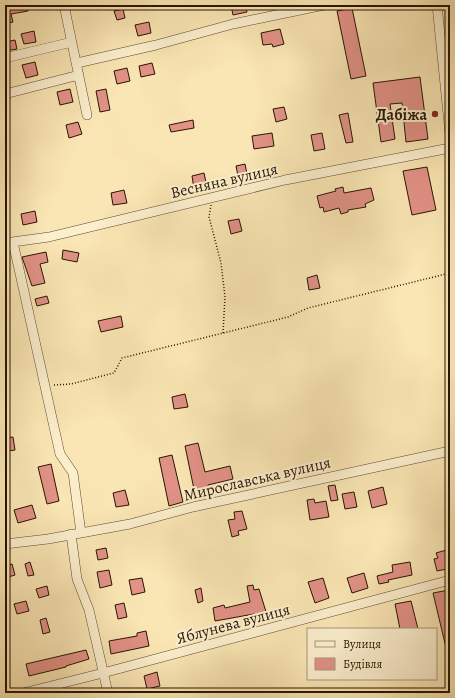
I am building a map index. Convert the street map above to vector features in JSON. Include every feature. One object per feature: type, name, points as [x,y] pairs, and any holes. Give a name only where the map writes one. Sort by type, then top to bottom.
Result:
[{"type":"street","points":[[64,5],[87,115]]},
{"type":"street","points":[[77,62],[156,45],[233,24],[324,5]]},
{"type":"street","points":[[437,5],[450,134]]},
{"type":"street","points":[[5,58],[72,42]]},
{"type":"street","points":[[5,94],[79,75]]},
{"type":"street","name":"Весняна вулиця","points":[[9,242],[49,237],[285,180],[450,148]]},
{"type":"street","points":[[9,242],[60,454],[73,473],[81,533]]},
{"type":"street","name":"Мирославська вулиця","points":[[5,544],[130,524],[193,507],[450,451]]},
{"type":"street","points":[[71,534],[77,579],[89,610],[108,693]]},
{"type":"street","name":"Яблунева вулиця","points":[[23,693],[450,580]]},
{"type":"path","points":[[213,198],[209,217],[215,232],[225,297],[223,333]]},
{"type":"path","points":[[44,385],[71,384],[114,373],[122,358],[288,317],[308,308],[427,277],[450,273]]},
{"type":"building","points":[[5,5],[9,5],[10,9],[17,7],[17,5],[27,5],[28,11],[11,14],[13,22],[5,24]]},
{"type":"building","points":[[231,5],[245,5],[247,12],[233,15]]},
{"type":"building","points":[[352,8],[366,76],[351,79],[337,11]]},
{"type":"building","points":[[123,9],[125,18],[117,20],[114,11]]},
{"type":"building","points":[[149,22],[151,33],[138,36],[135,25]]},
{"type":"building","points":[[280,29],[284,44],[273,47],[272,44],[263,45],[261,33]]},
{"type":"building","points":[[34,31],[36,42],[24,44],[21,34]]},
{"type":"building","points":[[15,40],[17,49],[5,51],[5,42]]},
{"type":"building","points":[[35,62],[38,75],[26,78],[22,65]]},
{"type":"building","points":[[152,63],[155,74],[141,77],[139,66]]},
{"type":"building","points":[[127,68],[130,81],[117,84],[114,71]]},
{"type":"building","points":[[420,77],[428,139],[406,142],[402,103],[390,104],[395,139],[381,142],[373,83]]},
{"type":"building","points":[[70,89],[73,102],[60,105],[57,92]]},
{"type":"building","points":[[106,89],[110,110],[100,112],[96,91]]},
{"type":"building","points":[[284,107],[287,119],[276,122],[273,109]]},
{"type":"building","points":[[348,113],[353,142],[346,143],[339,115]]},
{"type":"building","points":[[193,120],[194,128],[171,132],[169,125]]},
{"type":"building","points":[[78,122],[82,134],[69,138],[66,125]]},
{"type":"building","points":[[272,133],[274,146],[254,149],[252,136]]},
{"type":"building","points":[[322,133],[325,149],[314,151],[311,135]]},
{"type":"building","points":[[245,164],[247,174],[238,176],[236,166]]},
{"type":"building","points":[[427,167],[436,210],[412,215],[403,171]]},
{"type":"building","points":[[204,173],[207,187],[194,189],[192,176]]},
{"type":"building","points":[[343,187],[344,193],[371,188],[374,200],[365,204],[366,207],[348,210],[348,212],[341,214],[339,208],[324,212],[323,207],[320,208],[317,196],[336,191],[335,189]]},
{"type":"building","points":[[124,190],[127,203],[113,205],[111,193]]},
{"type":"building","points":[[35,211],[37,222],[23,225],[21,214]]},
{"type":"building","points":[[239,219],[242,231],[231,234],[228,221]]},
{"type":"building","points":[[63,250],[79,253],[77,262],[62,259]]},
{"type":"building","points":[[46,252],[48,262],[40,264],[45,283],[32,286],[22,257]]},
{"type":"building","points":[[317,275],[320,288],[309,290],[307,278]]},
{"type":"building","points":[[47,296],[49,303],[37,306],[35,299]]},
{"type":"building","points":[[121,316],[123,327],[101,332],[98,321]]},
{"type":"building","points":[[185,394],[188,407],[174,409],[172,397]]},
{"type":"building","points":[[13,437],[15,450],[8,451],[7,448],[5,448],[5,438]]},
{"type":"building","points":[[198,443],[205,472],[230,466],[233,479],[208,485],[209,491],[195,494],[185,446]]},
{"type":"building","points":[[172,455],[183,502],[169,506],[159,458]]},
{"type":"building","points":[[51,464],[59,501],[47,504],[38,467]]},
{"type":"building","points":[[335,485],[338,500],[331,501],[328,486]]},
{"type":"building","points":[[383,487],[387,504],[372,508],[368,491]]},
{"type":"building","points":[[125,490],[129,505],[116,507],[113,493]]},
{"type":"building","points":[[354,492],[357,507],[345,509],[342,494]]},
{"type":"building","points":[[314,499],[315,503],[326,501],[329,517],[310,520],[307,500]]},
{"type":"building","points":[[32,505],[36,518],[18,523],[14,510]]},
{"type":"building","points":[[242,511],[247,529],[238,531],[239,535],[232,537],[228,520],[235,519],[234,512]]},
{"type":"building","points":[[106,548],[108,558],[98,560],[96,550]]},
{"type":"building","points":[[450,549],[450,564],[446,565],[447,569],[437,571],[434,559],[438,558],[436,553]]},
{"type":"building","points":[[30,562],[34,575],[28,576],[25,564]]},
{"type":"building","points":[[410,562],[412,575],[388,580],[389,582],[379,584],[377,576],[393,572],[392,565]]},
{"type":"building","points":[[12,564],[15,575],[5,578],[5,566]]},
{"type":"building","points":[[109,570],[112,585],[100,588],[97,572]]},
{"type":"building","points":[[364,573],[368,588],[352,593],[347,578]]},
{"type":"building","points":[[142,578],[145,592],[132,595],[129,580]]},
{"type":"building","points":[[323,578],[329,598],[315,603],[308,582]]},
{"type":"building","points":[[253,585],[254,590],[259,589],[267,615],[262,616],[262,619],[255,621],[254,614],[215,621],[213,608],[224,605],[225,608],[250,602],[247,586]]},
{"type":"building","points":[[47,586],[49,595],[39,598],[36,589]]},
{"type":"building","points":[[201,588],[203,601],[198,603],[195,590]]},
{"type":"building","points":[[449,590],[450,656],[448,656],[433,593]]},
{"type":"building","points":[[26,601],[29,611],[17,614],[14,604]]},
{"type":"building","points":[[411,601],[418,628],[400,628],[395,604]]},
{"type":"building","points":[[124,603],[127,617],[118,619],[115,605]]},
{"type":"building","points":[[46,618],[50,632],[43,634],[40,620]]},
{"type":"building","points":[[146,631],[149,646],[111,654],[109,641],[137,636],[137,633]]},
{"type":"building","points":[[86,650],[89,659],[66,667],[29,676],[26,664]]},
{"type":"building","points":[[157,672],[160,686],[147,689],[144,676]]},
{"type":"place","name":"Дабіжа","points":[[435,114]]}]
